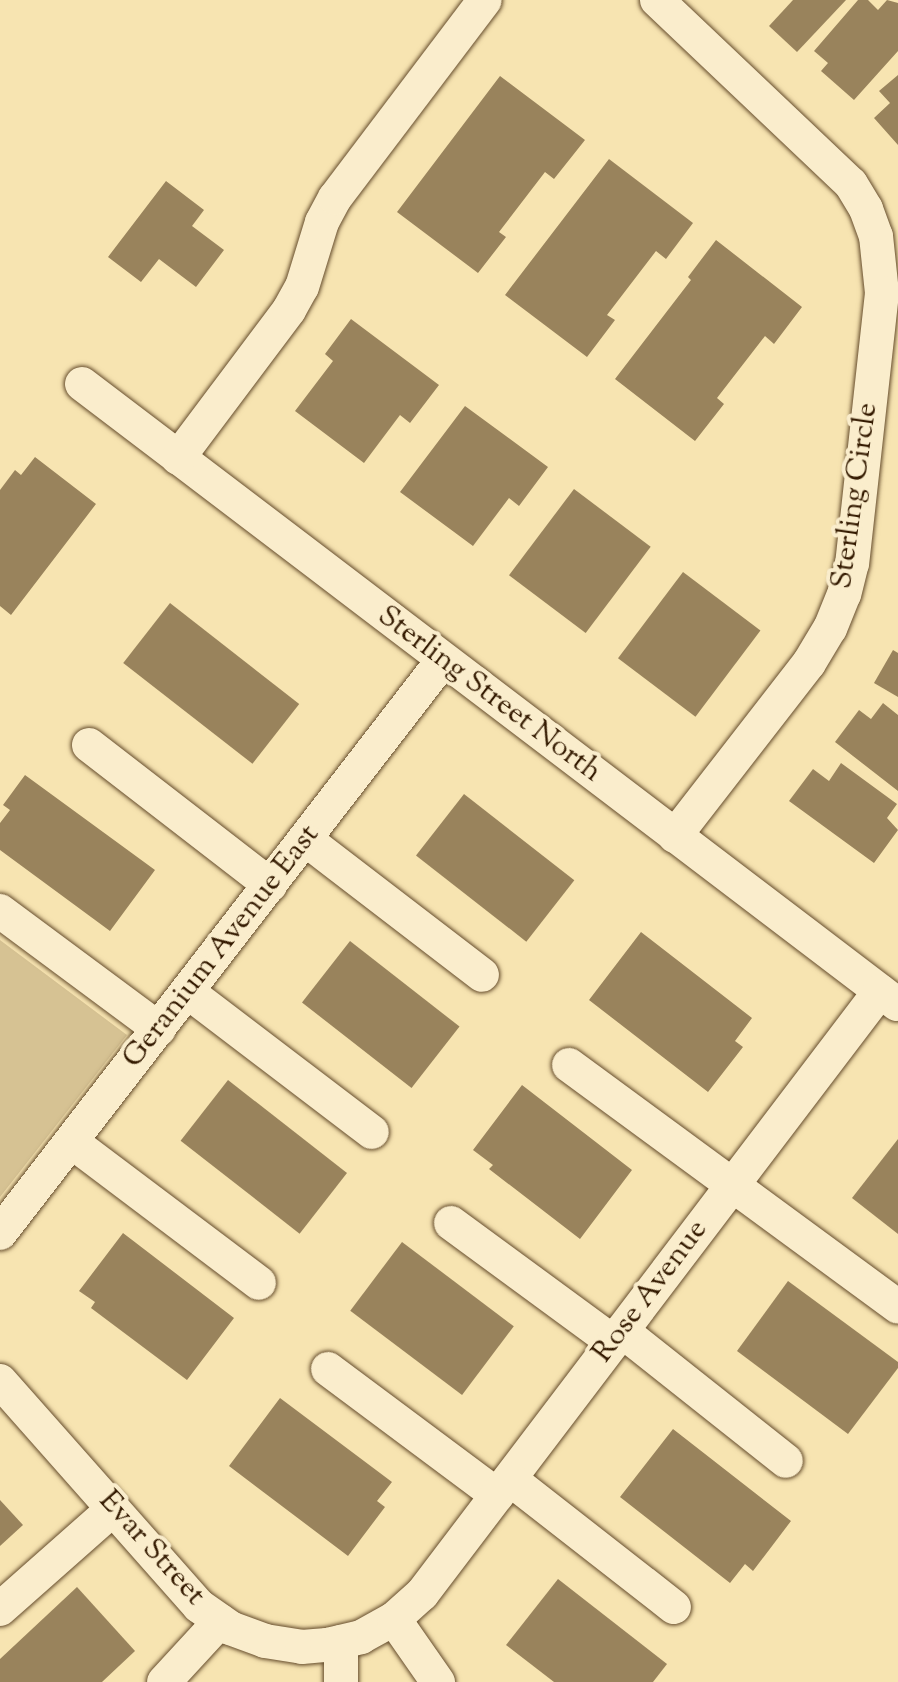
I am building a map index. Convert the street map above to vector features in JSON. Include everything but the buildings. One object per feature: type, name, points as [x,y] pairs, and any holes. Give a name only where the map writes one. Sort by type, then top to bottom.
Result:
[{"type":"street","points":[[178,458],[289,310],[302,287],[322,222],[335,198],[485,0]]},
{"type":"street","name":"Sterling Circle","points":[[657,0],[851,184],[866,209],[876,236],[882,293],[852,563],[844,594],[830,628],[809,663],[675,836]]},
{"type":"street","name":"Sterling Street North","points":[[82,384],[889,998]]},
{"type":"street","name":"Geranium Avenue East","points":[[0,1233],[443,660]]},
{"type":"street","points":[[89,745],[270,885]]},
{"type":"street","points":[[305,839],[482,975]]},
{"type":"street","points":[[0,911],[159,1029]]},
{"type":"street","points":[[188,992],[372,1132]]},
{"type":"street","name":"Rose Avenue","points":[[422,1594],[733,1184],[889,998]]},
{"type":"street","points":[[569,1065],[898,1307]]},
{"type":"street","points":[[72,1142],[259,1283]]},
{"type":"street","points":[[451,1223],[618,1337],[786,1461]]},
{"type":"street","points":[[328,1369],[504,1487],[674,1607]]},
{"type":"street","name":"Evar Street","points":[[0,1381],[199,1606],[220,1621],[265,1641],[302,1647],[341,1642],[361,1637],[394,1619],[422,1594]]},
{"type":"street","points":[[0,1609],[113,1509]]},
{"type":"street","points":[[394,1619],[438,1682]]},
{"type":"street","points":[[164,1682],[220,1621]]},
{"type":"street","points":[[341,1642],[341,1682]]},
{"type":"shaded area","points":[[0,940],[127,1035],[0,1197]]}]
